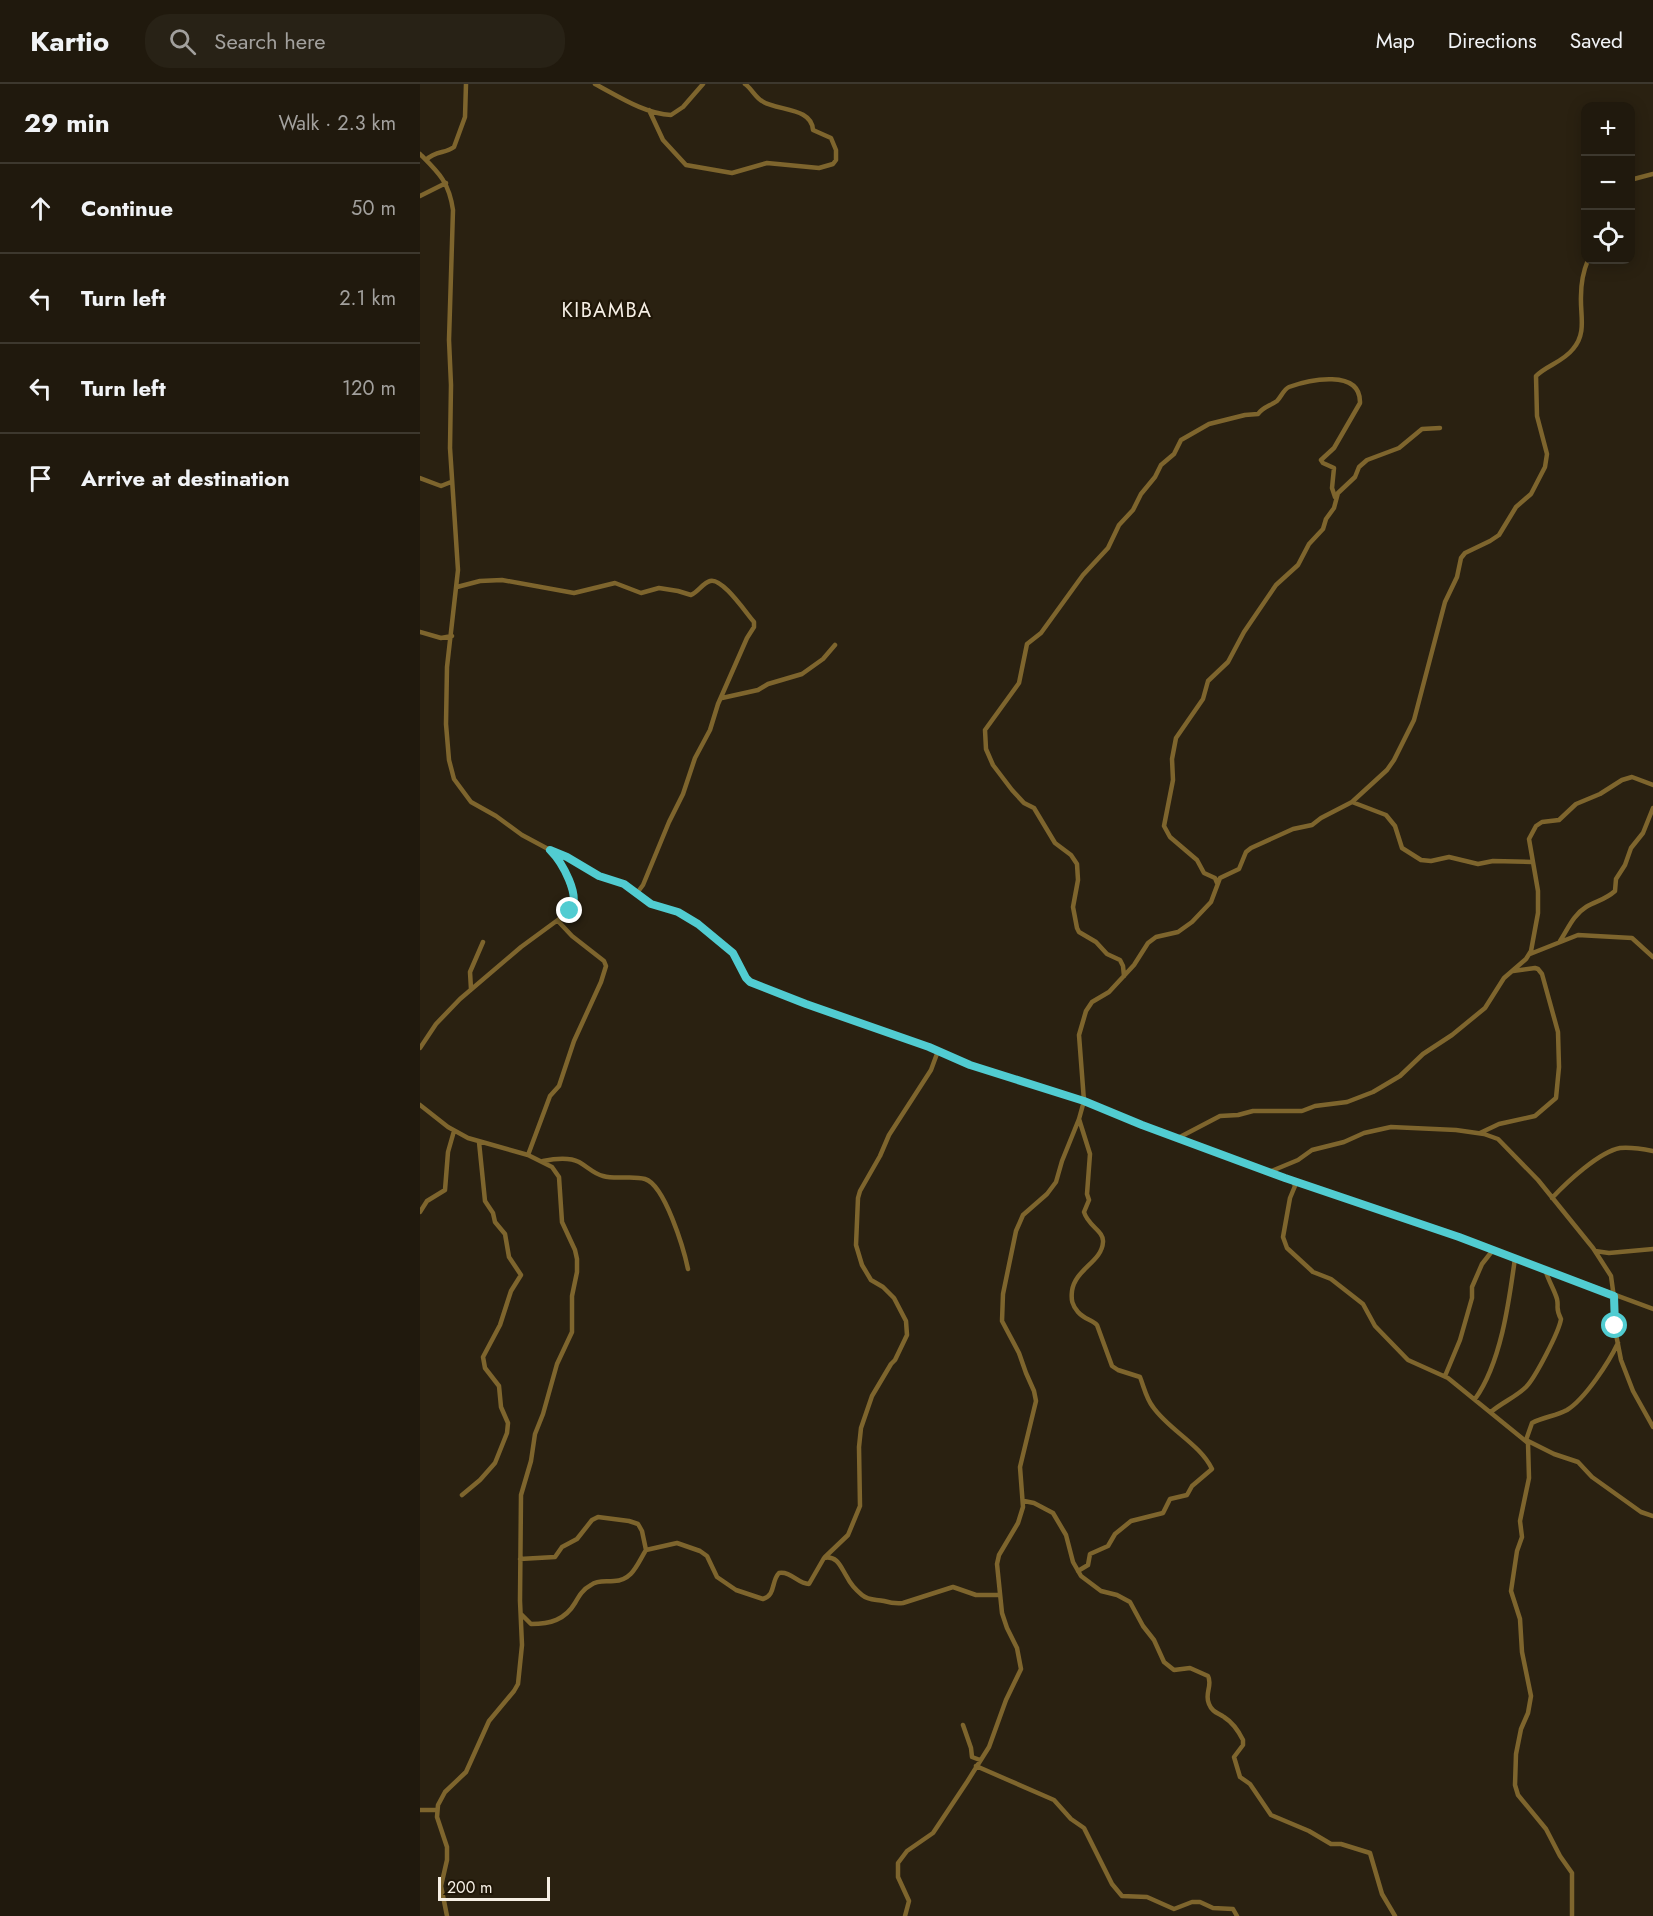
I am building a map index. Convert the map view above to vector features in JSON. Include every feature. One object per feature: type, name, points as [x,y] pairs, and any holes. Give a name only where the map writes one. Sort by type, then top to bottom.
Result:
[{"type":"street","points":[[426,160],[437,152],[451,150],[454,147],[465,117],[466,84]]},
{"type":"street","points":[[596,84],[619,97],[665,115],[675,114],[703,84]]},
{"type":"street","points":[[649,110],[663,140],[686,165],[732,173],[767,163],[819,168],[833,164],[836,160],[836,150],[831,138],[813,130],[813,122],[801,113],[779,109],[762,101],[745,84]]},
{"type":"street","points":[[420,154],[446,183],[453,210],[449,340],[450,447],[451,482],[457,532],[457,587],[448,663],[446,724],[449,760],[454,779],[471,802],[496,816],[522,835],[599,876],[624,884],[651,904],[678,912],[703,928],[733,953],[750,982],[806,1004],[876,1027],[970,1065],[1084,1101],[1293,1181],[1515,1258],[1653,1309]]},
{"type":"street","points":[[1635,179],[1653,174]]},
{"type":"street","points":[[420,196],[446,183]]},
{"type":"street","points":[[904,1916],[909,1901],[898,1877],[898,1863],[907,1851],[933,1833],[990,1745],[1006,1701],[1021,1670],[1017,1648],[1004,1618],[998,1560],[1018,1523],[1024,1501],[1020,1467],[1036,1397],[1020,1353],[1002,1324],[1003,1294],[1018,1226],[1023,1215],[1045,1196],[1056,1182],[1079,1119],[1084,1101],[1079,1048],[1081,1024],[1090,1004],[1106,994],[1124,976],[1152,939],[1178,932],[1192,922],[1211,902],[1217,883],[1222,877],[1239,869],[1246,852],[1293,829],[1312,825],[1352,802],[1389,768],[1411,725],[1444,608],[1457,576],[1461,558],[1465,553],[1499,535],[1516,507],[1531,494],[1545,467],[1547,454],[1537,416],[1536,376],[1567,356],[1580,340],[1582,281],[1587,264]]},
{"type":"street","points":[[1124,976],[1120,960],[1107,954],[1096,942],[1079,932],[1073,907],[1078,881],[1077,864],[1071,855],[1055,843],[1034,808],[1024,803],[993,765],[986,749],[984,730],[1019,683],[1027,644],[1041,633],[1083,575],[1108,548],[1119,525],[1133,510],[1141,494],[1155,477],[1157,469],[1174,454],[1178,443],[1209,424],[1258,414],[1277,400],[1288,387],[1318,379],[1335,379],[1355,388],[1360,403],[1334,448],[1321,460],[1334,468],[1332,488],[1335,497],[1334,508],[1326,519],[1323,529],[1308,545],[1295,570],[1276,585],[1265,599],[1228,662],[1208,681],[1203,699],[1174,743],[1173,780],[1165,813],[1165,829],[1170,837],[1197,860],[1203,872],[1214,877],[1217,883]]},
{"type":"street","points":[[1335,497],[1352,481],[1364,462],[1399,448],[1422,429],[1440,428]]},
{"type":"street","points":[[420,478],[441,486],[451,482]]},
{"type":"street","points":[[457,587],[480,581],[502,580],[574,593],[615,583],[641,593],[658,588],[691,595],[709,581],[718,582],[729,591],[755,624],[710,730],[695,758],[683,794],[643,885],[637,893]]},
{"type":"street","points":[[420,632],[441,638],[452,636]]},
{"type":"street","points":[[722,699],[758,690],[768,684],[807,671],[823,659],[835,645]]},
{"type":"street","points":[[1530,954],[1538,904],[1530,836],[1539,823],[1559,820],[1576,804],[1600,794],[1622,780],[1634,778],[1653,785]]},
{"type":"street","points":[[1352,802],[1383,813],[1395,826],[1402,848],[1421,860],[1431,861],[1449,856],[1478,864],[1532,862]]},
{"type":"street","points":[[1560,941],[1570,923],[1583,910],[1597,904],[1615,891],[1616,879],[1625,866],[1631,848],[1642,833],[1653,808]]},
{"type":"street","points":[[1521,861],[1530,848]]},
{"type":"street","points":[[420,1048],[443,1016],[471,989],[526,943],[572,909],[574,898],[563,866],[550,850]]},
{"type":"street","points":[[528,1155],[550,1096],[559,1086],[569,1053],[606,966],[604,961],[572,936],[558,921]]},
{"type":"street","points":[[1178,1138],[1220,1116],[1241,1115],[1253,1111],[1302,1111],[1315,1106],[1347,1102],[1373,1092],[1400,1076],[1424,1053],[1452,1035],[1481,1011],[1511,972],[1530,954],[1560,941],[1578,935],[1626,938],[1635,940],[1653,957]]},
{"type":"street","points":[[471,989],[470,972],[483,942]]},
{"type":"street","points":[[1479,1134],[1498,1124],[1535,1116],[1552,1103],[1556,1096],[1559,1067],[1558,1032],[1541,972],[1535,968],[1511,972]]},
{"type":"street","points":[[646,1550],[677,1544],[700,1551],[707,1556],[717,1577],[736,1590],[766,1599],[771,1593],[775,1577],[780,1572],[805,1584],[811,1583],[824,1558],[848,1535],[861,1504],[859,1447],[861,1428],[872,1396],[895,1360],[908,1333],[906,1321],[894,1298],[883,1287],[871,1280],[862,1265],[856,1245],[858,1198],[889,1135],[932,1070],[938,1051]]},
{"type":"street","points":[[420,1105],[454,1131],[479,1142],[528,1155],[552,1167],[559,1177],[562,1222],[575,1250],[577,1272],[572,1296],[572,1332],[557,1364],[542,1417],[534,1434],[531,1461],[521,1495],[522,1658],[517,1688],[491,1718],[468,1769],[445,1792],[437,1810],[437,1817],[447,1847],[447,1860],[441,1886],[447,1916]]},
{"type":"street","points":[[1078,1571],[1088,1566],[1090,1554],[1108,1546],[1115,1534],[1129,1522],[1163,1513],[1172,1498],[1187,1495],[1192,1486],[1212,1469],[1203,1456],[1152,1406],[1142,1387],[1140,1377],[1118,1371],[1112,1366],[1097,1325],[1082,1316],[1073,1306],[1074,1281],[1096,1257],[1103,1240],[1101,1234],[1087,1221],[1084,1212],[1089,1200],[1090,1154],[1079,1119]]},
{"type":"street","points":[[1269,1172],[1299,1160],[1312,1150],[1344,1142],[1359,1134],[1391,1127],[1452,1130],[1495,1137],[1535,1176],[1595,1251],[1611,1276],[1615,1329],[1621,1360],[1628,1379],[1653,1427]]},
{"type":"street","points":[[420,1212],[427,1201],[445,1190],[448,1152],[454,1131]]},
{"type":"street","points":[[462,1495],[495,1463],[507,1433],[508,1423],[501,1407],[499,1386],[485,1368],[483,1357],[500,1325],[511,1291],[521,1275],[509,1257],[505,1234],[495,1222],[493,1213],[485,1201],[479,1142]]},
{"type":"street","points":[[1552,1198],[1575,1175],[1610,1152],[1625,1148],[1653,1151]]},
{"type":"street","points":[[543,1161],[575,1160],[604,1177],[640,1178],[650,1182],[657,1189],[678,1234],[688,1269]]},
{"type":"street","points":[[1293,1181],[1295,1186],[1283,1237],[1285,1245],[1313,1272],[1331,1279],[1362,1304],[1375,1326],[1408,1360],[1445,1376],[1526,1440],[1554,1454],[1578,1462],[1592,1477],[1641,1512],[1653,1516]]},
{"type":"street","points":[[1595,1251],[1604,1253],[1653,1249]]},
{"type":"street","points":[[1445,1376],[1460,1340],[1473,1287],[1482,1264],[1493,1251]]},
{"type":"street","points":[[1599,1257],[1604,1253]]},
{"type":"street","points":[[1476,1399],[1494,1362],[1507,1312],[1515,1258]]},
{"type":"street","points":[[1491,1412],[1527,1387],[1559,1327],[1561,1319],[1556,1311],[1557,1300],[1548,1282],[1545,1269]]},
{"type":"street","points":[[1572,1916],[1572,1873],[1546,1829],[1520,1799],[1515,1785],[1515,1755],[1531,1696],[1522,1652],[1520,1619],[1512,1602],[1510,1591],[1517,1551],[1522,1537],[1520,1521],[1529,1478],[1529,1452],[1526,1440],[1532,1423],[1567,1410],[1584,1395],[1600,1373],[1618,1341]]},
{"type":"street","points":[[1024,1501],[1032,1502],[1053,1513],[1066,1535],[1078,1571],[1085,1580],[1098,1589],[1130,1602],[1143,1626],[1154,1640],[1163,1661],[1169,1667],[1176,1671],[1190,1668],[1208,1676],[1210,1680],[1207,1693],[1209,1705],[1214,1712],[1229,1722],[1243,1740],[1243,1745],[1234,1757],[1240,1778],[1250,1784],[1274,1818],[1309,1831],[1331,1844],[1341,1844],[1370,1853],[1382,1894],[1395,1916]]},
{"type":"street","points":[[520,1559],[555,1557],[562,1547],[577,1539],[592,1520],[598,1517],[638,1524],[646,1550],[629,1576],[619,1580],[593,1583],[563,1617],[522,1628]]},
{"type":"street","points":[[824,1558],[831,1557],[841,1564],[854,1587],[872,1600],[894,1604],[903,1603],[953,1587],[976,1595],[1000,1595]]},
{"type":"street","points":[[520,1611],[523,1618],[531,1624]]},
{"type":"street","points":[[963,1725],[972,1757],[977,1761],[980,1760]]},
{"type":"street","points":[[976,1766],[1054,1800],[1071,1819],[1084,1828],[1112,1884],[1122,1896],[1147,1897],[1174,1909],[1192,1902],[1200,1902],[1213,1908],[1233,1909],[1237,1916]]},
{"type":"street","points":[[420,1810],[437,1810]]},
{"type":"district","name":"KIBAMBA","points":[[607,310]]},
{"type":"route","points":[[570,911],[574,906],[572,889],[563,866],[550,850],[584,866],[599,876],[628,886],[654,906],[678,912],[698,924],[733,953],[750,982],[806,1004],[885,1030],[970,1065],[1084,1101],[1285,1178],[1459,1237],[1614,1296],[1615,1326]]}]
